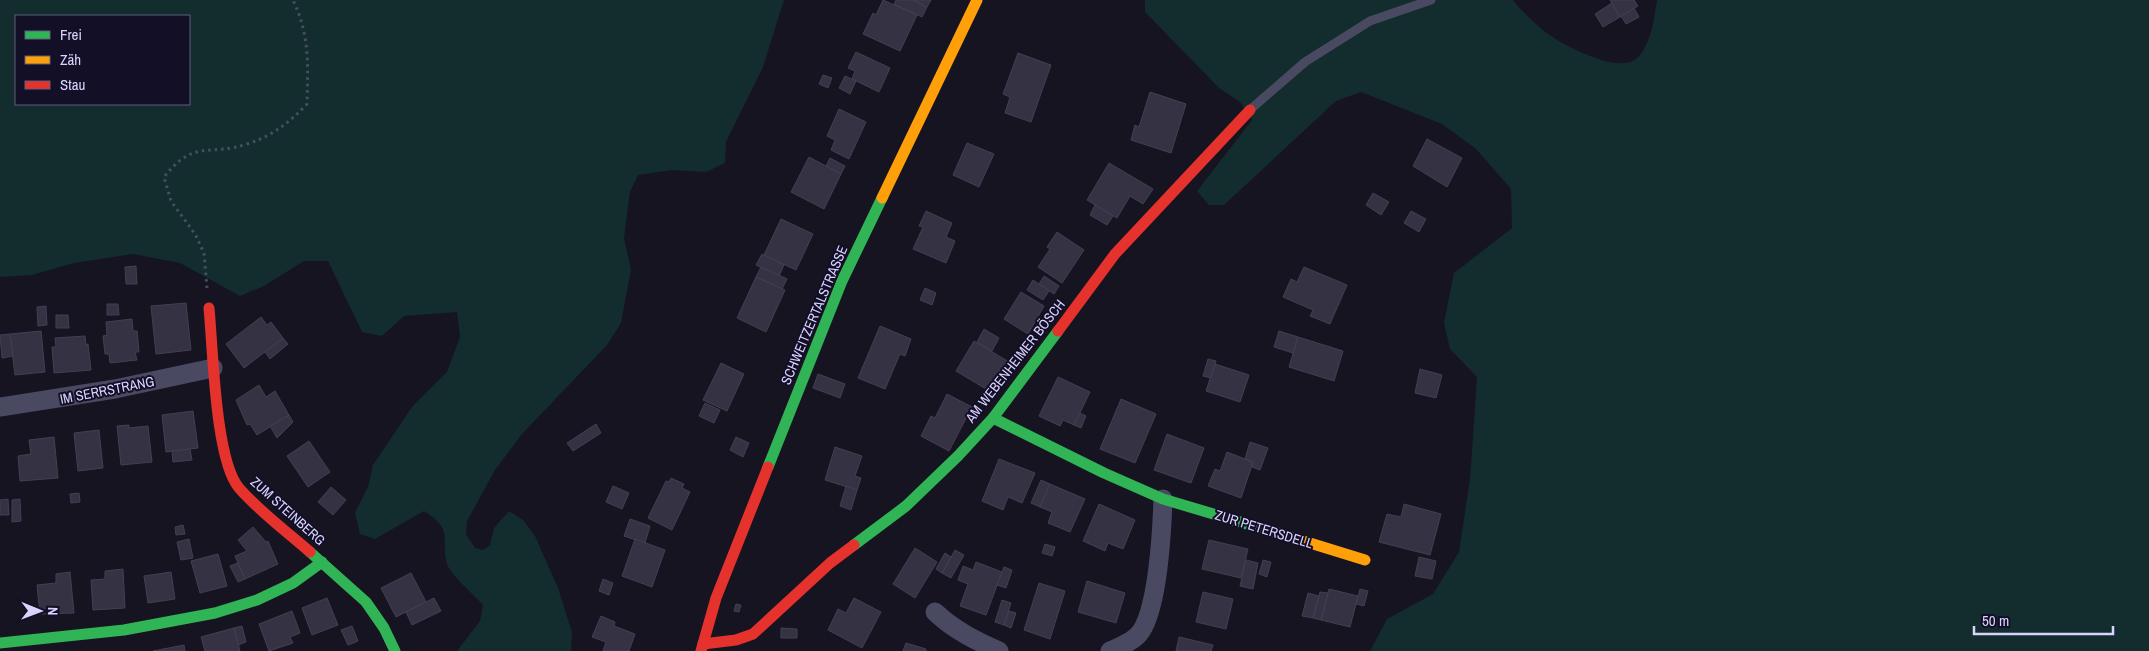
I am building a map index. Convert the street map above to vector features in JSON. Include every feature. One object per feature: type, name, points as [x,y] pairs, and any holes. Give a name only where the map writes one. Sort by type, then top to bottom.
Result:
[{"type":"street","name":"SCHWEITZERTALSTRASSE","points":[[702,647],[716,598],[842,281],[977,0]]},
{"type":"street","name":"AM WEBENHEIMER BÖSCH","points":[[702,647],[736,640],[753,634],[830,563],[906,506],[993,418],[1115,254],[1250,110]]},
{"type":"street","name":"ZUM STEINBERG","points":[[209,308],[213,368],[225,460],[230,473],[238,487],[366,602],[384,628],[394,651]]},
{"type":"street","name":"IM SERRSTRANG","points":[[0,407],[115,389],[213,368]]},
{"type":"street","name":"ZUR PETERSDELL","points":[[993,418],[1104,473],[1163,499],[1365,560]]},
{"type":"street","points":[[1110,651],[1138,636],[1147,618],[1162,538],[1163,499]]},
{"type":"street","points":[[0,643],[123,630],[188,620],[243,604],[283,589],[310,574],[322,562]]},
{"type":"street","points":[[936,612],[948,624],[973,640],[999,651]]},
{"type":"lane","points":[[1250,110],[1305,62],[1370,21],[1431,0]]},
{"type":"path","points":[[209,308],[204,253],[194,234],[171,201],[164,177],[176,162],[198,150],[246,145],[286,126],[307,104],[308,58],[306,39],[303,21],[294,0]]},
{"type":"green space","points":[[0,0],[784,0],[763,67],[726,142],[725,163],[706,172],[672,170],[638,175],[630,192],[624,238],[631,270],[621,323],[607,345],[522,434],[495,470],[467,521],[466,534],[475,548],[483,550],[490,545],[494,528],[509,511],[523,520],[535,536],[558,588],[572,632],[571,651],[457,651],[480,621],[483,605],[449,568],[445,555],[443,529],[440,524],[424,511],[375,539],[360,534],[355,513],[368,487],[373,465],[412,407],[447,372],[460,337],[457,312],[404,316],[382,336],[362,332],[328,261],[304,261],[264,286],[240,296],[180,263],[133,254],[74,263],[32,275],[0,277]]},
{"type":"green space","points":[[1145,0],[1513,0],[1534,22],[1559,41],[1601,60],[1624,63],[1633,61],[1644,49],[1652,29],[1657,0],[2149,0],[2149,651],[1370,651],[1387,619],[1433,594],[1459,552],[1470,479],[1477,377],[1450,349],[1444,323],[1454,273],[1512,228],[1511,189],[1476,149],[1442,124],[1361,92],[1336,101],[1224,205],[1209,205],[1197,191],[1252,120],[1240,102],[1219,88],[1145,12]]},
{"type":"building","points":[[883,0],[917,15],[900,51],[863,34],[873,13],[876,15]]},
{"type":"building","points":[[896,0],[913,0],[927,7],[922,17],[894,4]]},
{"type":"building","points":[[913,0],[931,0],[927,7]]},
{"type":"building","points":[[1610,0],[1634,0],[1638,6],[1620,17]]},
{"type":"building","points":[[1612,3],[1620,17],[1603,27],[1595,14]]},
{"type":"building","points":[[1634,8],[1639,17],[1626,24],[1621,16]]},
{"type":"building","points":[[856,52],[890,68],[879,92],[852,79],[855,71],[848,68]]},
{"type":"building","points":[[1018,53],[1051,65],[1031,122],[1005,113],[1010,97],[1003,94]]},
{"type":"building","points":[[823,75],[832,78],[828,88],[819,84]]},
{"type":"building","points":[[845,76],[856,81],[850,94],[839,88]]},
{"type":"building","points":[[1150,92],[1186,104],[1171,153],[1131,140],[1135,125],[1139,127]]},
{"type":"building","points":[[839,109],[866,122],[849,159],[831,150],[835,140],[827,136]]},
{"type":"building","points":[[1427,139],[1462,158],[1447,187],[1413,166]]},
{"type":"building","points":[[967,143],[994,154],[979,187],[953,175]]},
{"type":"building","points":[[809,157],[841,174],[824,209],[791,192]]},
{"type":"building","points":[[830,158],[845,166],[841,174],[826,166]]},
{"type":"building","points":[[1109,163],[1153,189],[1143,204],[1130,196],[1117,218],[1087,200]]},
{"type":"building","points":[[1373,193],[1389,202],[1381,215],[1366,205]]},
{"type":"building","points":[[1095,205],[1113,216],[1107,225],[1090,215]]},
{"type":"building","points":[[926,211],[952,223],[946,237],[955,241],[946,263],[913,249],[923,227],[919,226]]},
{"type":"building","points":[[1411,211],[1426,219],[1419,232],[1404,223]]},
{"type":"building","points":[[781,219],[813,234],[796,270],[764,255]]},
{"type":"building","points":[[1057,232],[1084,250],[1062,283],[1038,267],[1050,249],[1047,247]]},
{"type":"building","points":[[762,254],[784,265],[779,276],[756,265]]},
{"type":"building","points":[[136,266],[137,284],[126,284],[125,267]]},
{"type":"building","points":[[761,267],[787,279],[782,289],[756,277]]},
{"type":"building","points":[[1304,267],[1347,285],[1330,324],[1310,316],[1313,310],[1283,297],[1291,279],[1297,282]]},
{"type":"building","points":[[1044,276],[1059,286],[1054,294],[1039,284]]},
{"type":"building","points":[[756,277],[785,290],[766,332],[737,318]]},
{"type":"building","points":[[1033,280],[1049,291],[1043,300],[1027,290]]},
{"type":"building","points":[[925,288],[936,293],[932,305],[920,300]]},
{"type":"building","points":[[1021,292],[1044,306],[1028,334],[1004,319]]},
{"type":"building","points":[[186,303],[191,350],[156,354],[151,306]]},
{"type":"building","points":[[107,304],[118,304],[119,315],[107,315]]},
{"type":"building","points":[[46,306],[47,325],[38,326],[37,307]]},
{"type":"building","points":[[56,315],[68,315],[69,328],[56,328]]},
{"type":"building","points":[[261,317],[267,325],[271,322],[283,338],[244,368],[226,344]]},
{"type":"building","points":[[132,319],[133,331],[137,331],[139,352],[135,352],[137,360],[110,363],[109,354],[105,354],[103,336],[107,335],[106,322]]},
{"type":"building","points":[[880,326],[911,339],[905,356],[900,354],[885,389],[858,378]]},
{"type":"building","points":[[984,329],[999,338],[992,351],[977,342]]},
{"type":"building","points":[[41,331],[45,372],[15,375],[10,334]]},
{"type":"building","points":[[1279,331],[1298,337],[1293,353],[1274,347]]},
{"type":"building","points":[[10,334],[13,356],[2,358],[0,335]]},
{"type":"building","points":[[85,336],[86,345],[88,344],[91,370],[54,373],[52,347],[56,347],[55,338]]},
{"type":"building","points":[[1298,337],[1343,351],[1334,381],[1289,367]]},
{"type":"building","points":[[283,338],[288,344],[270,359],[265,352]]},
{"type":"building","points":[[974,341],[1009,362],[991,392],[956,371]]},
{"type":"building","points":[[1208,359],[1216,361],[1211,378],[1203,376]]},
{"type":"building","points":[[721,363],[744,374],[727,411],[703,400]]},
{"type":"building","points":[[1215,364],[1249,375],[1240,402],[1206,391]]},
{"type":"building","points":[[1420,369],[1442,375],[1436,398],[1415,393]]},
{"type":"building","points":[[818,374],[845,384],[840,398],[813,388]]},
{"type":"building","points":[[1058,377],[1090,392],[1074,425],[1063,420],[1060,426],[1039,416]]},
{"type":"building","points":[[259,385],[266,397],[275,391],[289,415],[257,435],[250,424],[247,425],[236,400]]},
{"type":"building","points":[[947,394],[972,407],[949,451],[921,436],[931,416],[935,418]]},
{"type":"building","points":[[1121,399],[1156,414],[1135,463],[1100,449]]},
{"type":"building","points":[[705,403],[720,410],[714,423],[699,416]]},
{"type":"building","points":[[193,411],[198,448],[166,452],[162,415]]},
{"type":"building","points":[[1080,413],[1086,416],[1081,428],[1074,425]]},
{"type":"building","points":[[289,415],[293,422],[277,438],[270,426]]},
{"type":"building","points":[[596,424],[601,433],[573,451],[567,443]]},
{"type":"building","points":[[129,425],[129,428],[148,426],[152,462],[121,465],[117,426]]},
{"type":"building","points":[[99,430],[103,468],[78,471],[74,433]]},
{"type":"building","points":[[1167,434],[1204,448],[1191,483],[1154,470]]},
{"type":"building","points":[[54,437],[58,478],[20,481],[18,456],[31,454],[29,440]]},
{"type":"building","points":[[736,437],[749,443],[743,457],[730,450]]},
{"type":"building","points":[[309,441],[330,472],[308,487],[287,456]]},
{"type":"building","points":[[1250,442],[1268,448],[1260,470],[1252,467],[1253,462],[1245,459]]},
{"type":"building","points":[[835,447],[862,456],[855,476],[861,478],[857,490],[825,480]]},
{"type":"building","points":[[190,449],[192,460],[173,462],[172,451]]},
{"type":"building","points":[[1227,452],[1253,462],[1241,498],[1208,486],[1215,469],[1220,471]]},
{"type":"building","points":[[999,459],[1035,473],[1022,503],[1008,497],[1003,510],[982,501]]},
{"type":"building","points":[[671,478],[684,484],[682,488],[690,492],[672,530],[648,518],[666,481],[669,482]]},
{"type":"building","points":[[1041,480],[1050,484],[1040,507],[1031,503]]},
{"type":"building","points":[[1050,484],[1085,499],[1070,532],[1048,523],[1052,512],[1040,507]]},
{"type":"building","points":[[613,486],[629,493],[622,509],[606,502]]},
{"type":"building","points":[[846,486],[857,490],[851,510],[840,506]]},
{"type":"building","points":[[331,487],[346,500],[333,515],[318,502]]},
{"type":"building","points":[[79,493],[80,502],[71,503],[70,494]]},
{"type":"building","points":[[8,499],[9,515],[0,515],[0,500]]},
{"type":"building","points":[[20,499],[21,521],[12,522],[12,500]]},
{"type":"building","points":[[1099,504],[1135,520],[1123,549],[1108,543],[1105,551],[1083,541]]},
{"type":"building","points":[[1404,504],[1441,514],[1430,555],[1379,542],[1387,514],[1401,517]]},
{"type":"building","points":[[630,519],[650,526],[645,543],[624,536]]},
{"type":"building","points":[[183,525],[185,534],[176,535],[175,527]]},
{"type":"building","points":[[253,527],[266,542],[268,541],[278,564],[245,579],[235,556],[247,551],[238,540]]},
{"type":"building","points":[[189,539],[193,558],[181,560],[177,542]]},
{"type":"building","points":[[635,539],[665,550],[652,587],[622,576]]},
{"type":"building","points":[[1209,540],[1248,549],[1241,578],[1202,569]]},
{"type":"building","points":[[1045,544],[1055,547],[1052,556],[1042,553]]},
{"type":"building","points":[[915,548],[937,562],[915,598],[893,584]]},
{"type":"building","points":[[955,550],[964,555],[951,578],[942,573]]},
{"type":"building","points":[[945,553],[951,557],[942,573],[936,569]]},
{"type":"building","points":[[218,554],[227,586],[200,593],[191,561]]},
{"type":"building","points":[[1419,557],[1436,561],[1432,579],[1415,576]]},
{"type":"building","points":[[1246,560],[1258,563],[1253,589],[1240,586]]},
{"type":"building","points":[[1263,560],[1271,562],[1267,577],[1259,574]]},
{"type":"building","points":[[976,562],[1002,572],[986,615],[960,606],[968,584],[958,580],[963,566],[973,570]]},
{"type":"building","points":[[238,563],[245,579],[238,582],[230,566]]},
{"type":"building","points":[[1004,567],[1012,570],[1006,588],[997,585]]},
{"type":"building","points":[[123,569],[125,608],[93,610],[91,580],[105,579],[105,571]]},
{"type":"building","points":[[70,572],[74,613],[40,614],[37,585],[56,583],[56,574]]},
{"type":"building","points":[[171,572],[175,599],[148,603],[144,576]]},
{"type":"building","points":[[411,573],[426,602],[396,617],[381,588]]},
{"type":"building","points":[[603,579],[613,583],[609,595],[599,591]]},
{"type":"building","points":[[1087,581],[1125,593],[1116,623],[1078,612]]},
{"type":"building","points":[[1039,583],[1065,591],[1050,639],[1024,630]]},
{"type":"building","points":[[1329,589],[1358,596],[1350,627],[1321,620]]},
{"type":"building","points":[[1360,589],[1368,591],[1364,606],[1356,604]]},
{"type":"building","points":[[1203,592],[1233,599],[1226,629],[1196,622]]},
{"type":"building","points":[[1320,592],[1328,593],[1321,620],[1313,618]]},
{"type":"building","points":[[1308,593],[1319,596],[1313,618],[1302,616]]},
{"type":"building","points":[[327,598],[338,625],[312,635],[302,608]]},
{"type":"building","points":[[434,598],[441,611],[412,625],[406,612]]},
{"type":"building","points":[[854,598],[881,612],[862,648],[828,630],[838,609],[846,613]]},
{"type":"building","points":[[1002,600],[1011,603],[1004,625],[995,622]]},
{"type":"building","points":[[736,604],[741,605],[739,612],[734,611]]},
{"type":"building","points":[[292,611],[300,633],[290,637],[293,643],[269,651],[259,624]]},
{"type":"building","points":[[1009,611],[1016,613],[1011,628],[1004,625]]},
{"type":"building","points":[[601,616],[615,622],[614,626],[635,634],[629,651],[603,651],[606,642],[592,637]]},
{"type":"building","points":[[242,626],[246,642],[238,645],[234,628]]},
{"type":"building","points":[[352,626],[358,641],[348,645],[341,630]]},
{"type":"building","points":[[234,628],[240,651],[205,651],[201,637]]},
{"type":"building","points":[[781,628],[797,629],[797,638],[781,638]]},
{"type":"building","points":[[1179,637],[1213,645],[1211,651],[1176,651]]},
{"type":"building","points":[[906,643],[926,649],[926,651],[903,651]]},
{"type":"building","points":[[184,645],[185,651],[153,651]]},
{"type":"traffic: fast","points":[[768,467],[842,281],[882,198]]},
{"type":"traffic: fast","points":[[854,545],[906,506],[958,456],[993,418],[1058,331]]},
{"type":"traffic: fast","points":[[993,418],[1104,473],[1163,499],[1284,535]]},
{"type":"traffic: fast","points":[[310,552],[366,602],[384,628],[395,651]]},
{"type":"traffic: fast","points":[[0,643],[124,630],[215,613],[257,600],[293,583],[322,562]]},
{"type":"traffic: slow","points":[[882,198],[977,0]]},
{"type":"traffic: slow","points":[[1284,535],[1365,560]]},
{"type":"traffic: jam","points":[[1058,331],[1115,254],[1250,110]]},
{"type":"traffic: jam","points":[[209,308],[220,429],[231,474],[239,488],[255,505],[310,552]]},
{"type":"traffic: jam","points":[[701,651],[716,598],[768,467]]},
{"type":"traffic: jam","points":[[703,644],[736,640],[753,634],[830,563],[854,545]]}]
